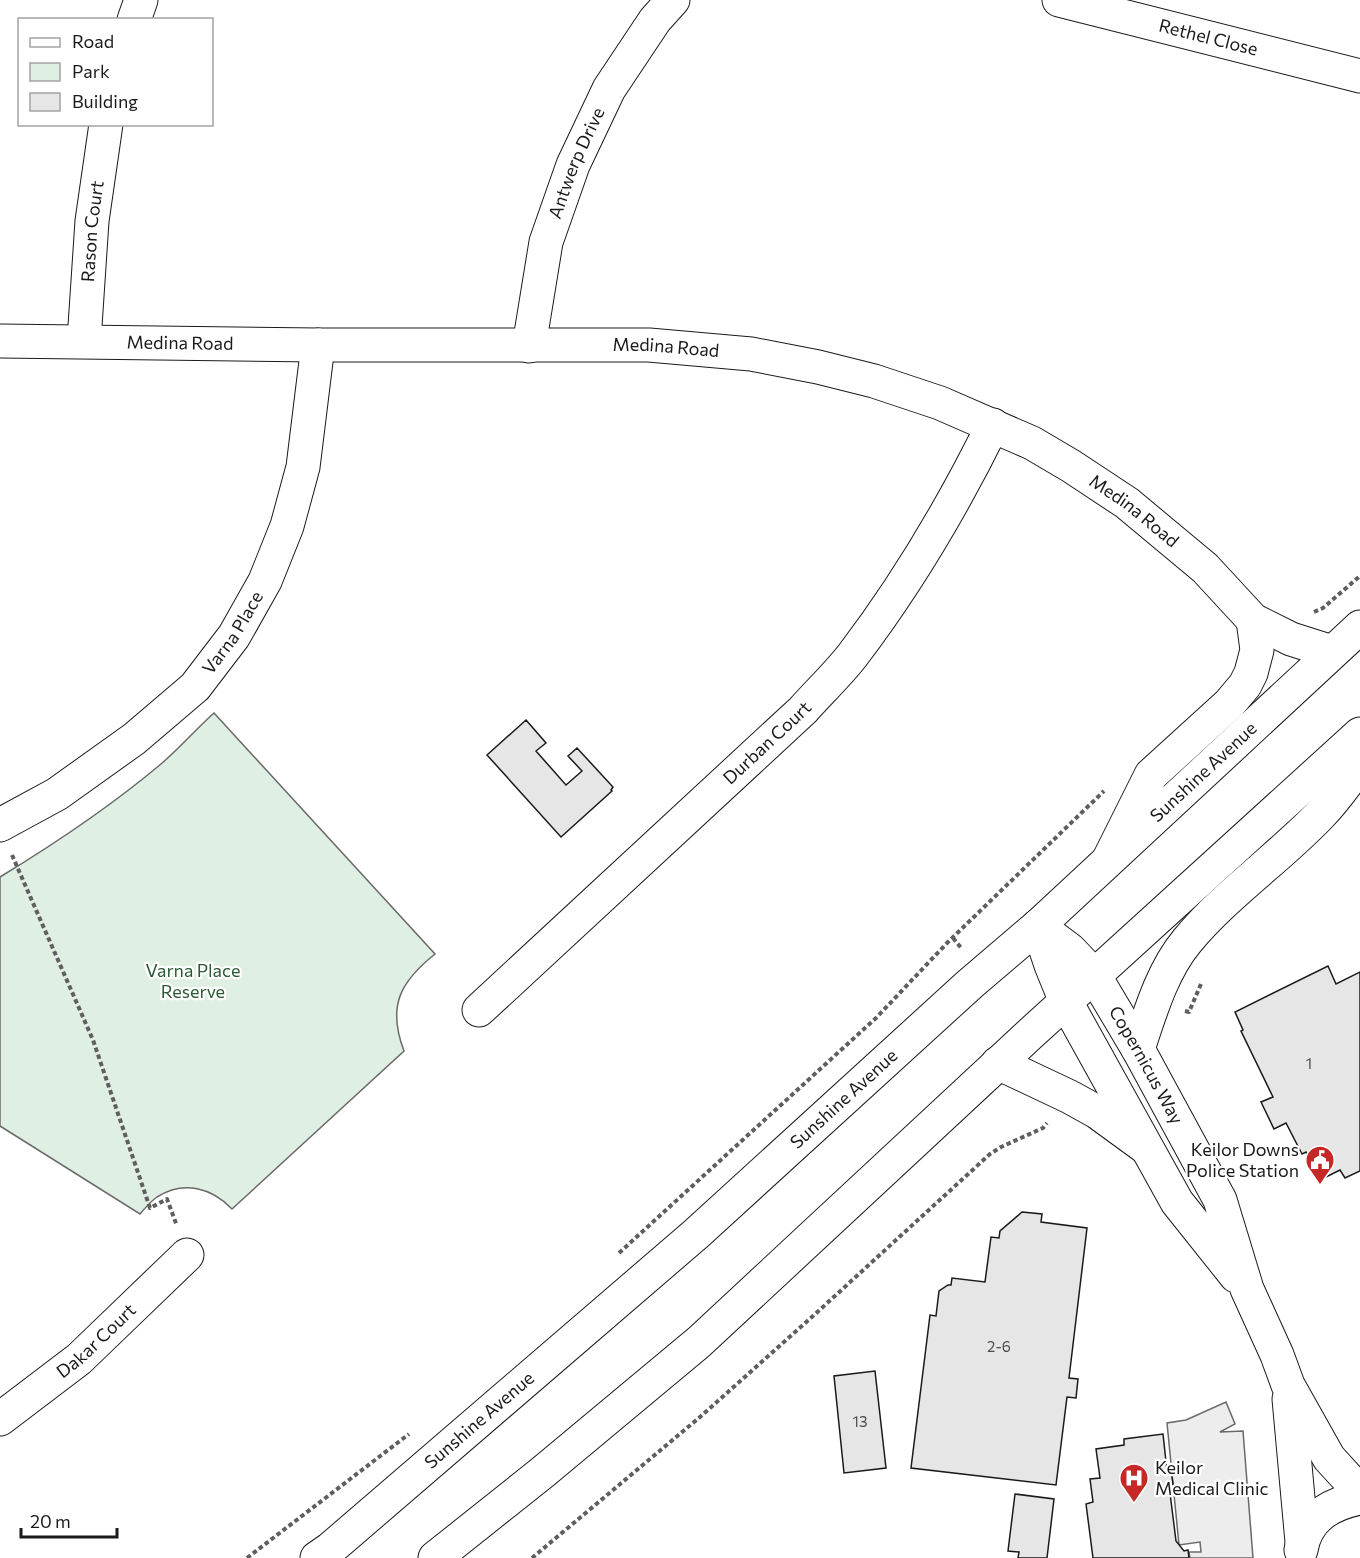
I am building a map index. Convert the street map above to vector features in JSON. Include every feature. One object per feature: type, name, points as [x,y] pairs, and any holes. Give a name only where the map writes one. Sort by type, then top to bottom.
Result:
[{"type":"street","points":[[135,18],[141,0]]},
{"type":"street","name":"Antwerp Drive","points":[[528,346],[546,242],[573,165],[609,89],[655,20],[673,0]]},
{"type":"street","name":"Rethel Close","points":[[1059,0],[1360,76]]},
{"type":"street","name":"Rason Court","points":[[84,341],[92,221],[106,126]]},
{"type":"street","name":"Medina Road","points":[[0,341],[318,345],[649,345],[751,354],[818,367],[874,381],[940,403],[1032,443],[1127,503],[1205,568],[1253,620],[1291,639],[1332,652]]},
{"type":"street","name":"Varna Place","points":[[4,835],[134,739],[195,687],[234,636],[265,580],[287,525],[303,467],[318,345]]},
{"type":"street","name":"Durban Court","points":[[478,1010],[803,710],[851,657],[894,597],[955,500],[993,425]]},
{"type":"street","points":[[1108,861],[1151,775],[1229,704],[1245,685],[1257,650],[1253,620]]},
{"type":"street","name":"Sunshine Avenue","points":[[317,1558],[696,1234],[970,984],[1038,926],[1360,627]]},
{"type":"street","points":[[435,1558],[543,1472],[699,1342],[998,1063],[1360,734]]},
{"type":"street","points":[[1138,1049],[1168,970],[1186,942],[1321,815],[1360,765]]},
{"type":"street","name":"Copernicus Way","points":[[1038,926],[1070,950],[1094,975],[1138,1049],[1220,1200],[1247,1289],[1288,1385],[1329,1458],[1351,1482],[1360,1488]]},
{"type":"street","name":"Copernicus Way","points":[[1038,926],[1066,1002],[1177,1203],[1247,1289]]},
{"type":"street","points":[[998,1063],[1097,1112],[1146,1147]]},
{"type":"street","name":"Dakar Court","points":[[0,1419],[79,1359],[187,1255]]},
{"type":"street","name":"Copernicus Way","points":[[1288,1385],[1301,1550]]},
{"type":"street","points":[[1301,1550],[1311,1524],[1324,1511],[1341,1502],[1360,1498]]},
{"type":"path","points":[[1307,611],[1315,612],[1323,608],[1360,576]]},
{"type":"path","points":[[612,1260],[876,1018],[948,942],[1113,783]]},
{"type":"path","points":[[4,835],[93,1040],[150,1208],[167,1199],[187,1255]]},
{"type":"path","points":[[532,1558],[700,1417],[813,1317],[990,1154],[1043,1128],[1049,1121]]},
{"type":"path","points":[[248,1558],[418,1427]]},
{"type":"green space","name":"Varna Place Reserve","points":[[214,713],[435,954],[413,975],[400,996],[397,1021],[404,1051],[232,1209],[207,1191],[187,1188],[167,1192],[157,1197],[140,1214],[0,1126],[0,877],[123,795],[168,758]]},
{"type":"shaded area","points":[[1226,1402],[1235,1424],[1220,1432],[1243,1431],[1253,1558],[1190,1558],[1189,1552],[1201,1552],[1200,1542],[1179,1545],[1167,1423],[1186,1420]]},
{"type":"building","points":[[526,720],[546,743],[536,751],[566,785],[582,771],[568,756],[577,748],[613,787],[612,791],[561,837],[487,755]]},
{"type":"building","points":[[1328,966],[1336,984],[1360,972],[1360,1171],[1345,1178],[1340,1170],[1320,1180],[1306,1152],[1302,1154],[1286,1123],[1274,1129],[1261,1102],[1273,1097],[1241,1031],[1243,1030],[1235,1012]]},
{"type":"building","points":[[1022,1212],[1042,1214],[1041,1222],[1087,1228],[1069,1378],[1078,1379],[1076,1398],[1067,1397],[1056,1485],[911,1468],[930,1315],[936,1316],[939,1291],[951,1285],[952,1278],[985,1282],[991,1237],[999,1238],[1000,1231]]},
{"type":"building","points":[[875,1371],[886,1468],[844,1473],[834,1376]]},
{"type":"building","points":[[1163,1434],[1167,1471],[1171,1471],[1173,1484],[1169,1485],[1176,1541],[1184,1551],[1188,1550],[1189,1558],[1093,1558],[1086,1504],[1093,1502],[1090,1479],[1100,1478],[1096,1449],[1124,1445],[1124,1439]]},
{"type":"building","points":[[1015,1494],[1054,1499],[1047,1558],[1018,1558],[1019,1552],[1008,1551]]},
{"type":"place","name":"Keilor Downs Police Station","points":[[1320,1186]]},
{"type":"place","name":"Keilor Medical Clinic","points":[[1134,1504]]}]
